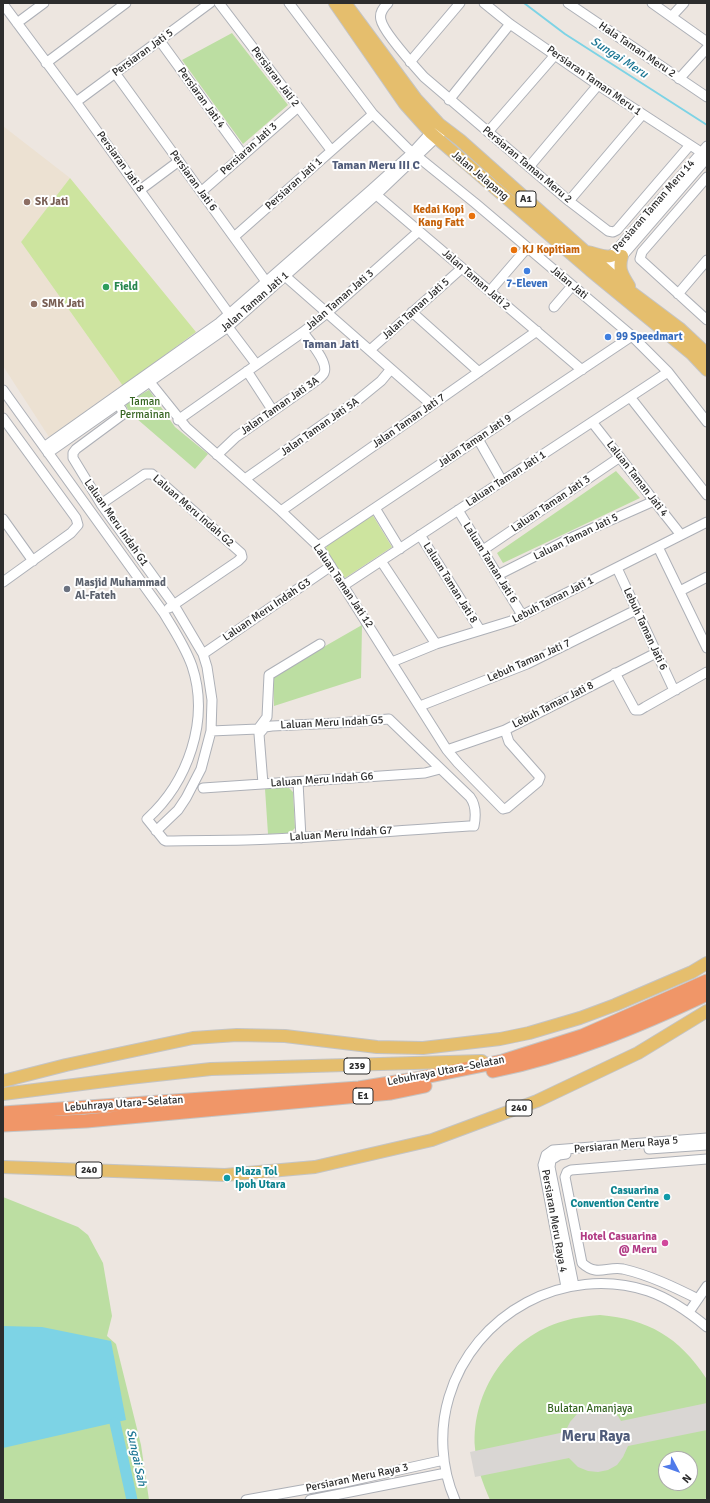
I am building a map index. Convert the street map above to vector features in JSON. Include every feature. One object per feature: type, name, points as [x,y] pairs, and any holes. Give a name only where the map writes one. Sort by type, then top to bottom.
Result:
[{"type":"highway","name":"Lebuhraya Utara–Selatan","points":[[3,1113],[359,1088],[415,1079],[503,1061],[582,1036],[707,981]]},
{"type":"highway","name":"Lebuhraya Utara–Selatan","points":[[3,1125],[86,1121],[391,1093],[512,1067],[561,1053],[610,1036],[707,994]]},
{"type":"main road","name":"Jalan Jelapang","points":[[334,3],[405,104],[606,273],[679,328],[707,354]]},
{"type":"main road","name":"Jalan Jelapang","points":[[345,3],[438,131],[460,140],[586,252],[660,326],[692,353],[707,370]]},
{"type":"main road","points":[[586,252],[602,256],[616,256],[620,267],[620,273],[631,292]]},
{"type":"main road","points":[[3,1081],[66,1065],[193,1038],[237,1035],[285,1036],[376,1047],[423,1048],[500,1039],[529,1033],[580,1018],[692,972],[707,963]]},
{"type":"main road","name":"240","points":[[3,1167],[225,1176],[315,1167],[432,1140],[536,1101],[638,1053],[707,1010]]},
{"type":"main road","name":"239","points":[[3,1094],[211,1069],[503,1061]]},
{"type":"street","points":[[17,24],[44,3]]},
{"type":"street","points":[[46,63],[126,3]]},
{"type":"street","name":"Persiaran Jati 5","points":[[76,102],[210,3]]},
{"type":"street","name":"Persiaran Jati 2","points":[[219,3],[331,150]]},
{"type":"street","name":"Jalan Jati","points":[[289,3],[373,114],[407,148],[632,336],[668,372],[707,422]]},
{"type":"street","name":"Persiaran Taman Meru 2","points":[[388,3],[383,8],[381,20],[385,28],[410,62],[424,77],[569,201],[608,231],[613,232],[617,230],[690,145]]},
{"type":"street","points":[[410,62],[460,3]]},
{"type":"street","name":"Persiaran Taman Meru 1","points":[[484,3],[510,24],[598,85],[690,145],[705,152]]},
{"type":"street","name":"Hala Taman Meru 2","points":[[568,3],[704,95]]},
{"type":"street","points":[[652,3],[707,42]]},
{"type":"street","points":[[672,16],[684,3]]},
{"type":"street","name":"Persiaran Jati 8","points":[[3,4],[140,190],[231,320],[256,364]]},
{"type":"street","points":[[450,100],[510,24]]},
{"type":"street","name":"Persiaran Jati 4","points":[[160,41],[243,155]]},
{"type":"street","points":[[679,79],[707,48]]},
{"type":"street","points":[[488,132],[555,55]]},
{"type":"street","name":"Persiaran Jati 6","points":[[115,73],[269,285]]},
{"type":"street","points":[[529,167],[598,85]]},
{"type":"street","points":[[704,95],[707,85]]},
{"type":"street","name":"Persiaran Jati 3","points":[[201,192],[298,107]]},
{"type":"street","name":"Persiaran Jati 1","points":[[234,238],[373,114]]},
{"type":"street","points":[[569,201],[642,114]]},
{"type":"street","name":"Jalan Taman Jati 1","points":[[269,285],[285,276],[438,131]]},
{"type":"street","name":"Persiaran Taman Meru 14","points":[[606,273],[616,256],[705,152]]},
{"type":"street","points":[[140,190],[179,161]]},
{"type":"street","points":[[707,177],[640,254],[640,259],[643,263],[707,320]]},
{"type":"street","name":"Jalan Taman Jati 1","points":[[46,450],[147,379],[219,323],[231,320],[374,192]]},
{"type":"street","name":"Jalan Taman Jati 2","points":[[374,192],[582,370]]},
{"type":"street","name":"Jalan Taman Jati 3","points":[[178,420],[303,332],[327,313],[419,231]]},
{"type":"street","points":[[490,291],[528,248]]},
{"type":"street","points":[[678,294],[707,260]]},
{"type":"street","name":"Jalan Taman Jati 5","points":[[370,350],[462,268]]},
{"type":"street","points":[[285,276],[432,405]]},
{"type":"street","points":[[554,307],[572,286]]},
{"type":"street","points":[[412,312],[479,372]]},
{"type":"street","name":"Jalan Taman Jati 7","points":[[281,511],[537,331]]},
{"type":"street","name":"Jalan Taman Jati 3A","points":[[217,455],[233,440],[322,377],[325,371],[323,359],[303,332]]},
{"type":"street","name":"Jalan Taman Jati 9","points":[[318,546],[632,336]]},
{"type":"street","name":"Jalan Taman Jati 5A","points":[[245,480],[359,399],[381,381],[391,369]]},
{"type":"street","points":[[247,371],[273,411]]},
{"type":"street","name":"Laluan Taman Jati 1","points":[[343,586],[668,372]]},
{"type":"street","name":"Laluan Taman Jati 12","points":[[147,379],[178,420],[281,511],[318,546],[447,750],[496,802],[505,809],[538,782],[540,777],[509,742],[504,730]]},
{"type":"street","points":[[3,390],[164,612]]},
{"type":"street","points":[[630,397],[707,495]]},
{"type":"street","name":"Jalan Taman Jati 1","points":[[46,450],[100,416],[115,401]]},
{"type":"street","name":"Laluan Meru Indah G1","points":[[115,401],[122,410],[122,415],[76,449],[73,453],[73,458],[101,504],[174,605],[203,654],[211,690],[211,731],[201,769],[178,810],[156,831]]},
{"type":"street","points":[[100,416],[107,426]]},
{"type":"street","points":[[3,418],[76,518],[78,525],[71,533],[3,582]]},
{"type":"street","name":"Laluan Taman Jati 4","points":[[592,422],[681,535]]},
{"type":"street","points":[[478,439],[502,481]]},
{"type":"street","name":"Laluan Taman Jati 3","points":[[483,550],[620,457]]},
{"type":"street","name":"Laluan Meru Indah G2","points":[[101,504],[145,474],[152,474],[241,554],[242,557],[238,561],[164,612]]},
{"type":"street","name":"Laluan Taman Jati 5","points":[[498,575],[575,536],[654,501]]},
{"type":"street","points":[[375,508],[400,549]]},
{"type":"street","name":"Laluan Taman Jati 6","points":[[458,510],[522,615]]},
{"type":"street","points":[[3,520],[33,561]]},
{"type":"street","name":"Lebuh Taman Jati 1","points":[[392,662],[436,644],[511,621],[707,522]]},
{"type":"street","name":"Laluan Taman Jati 8","points":[[420,535],[480,630]]},
{"type":"street","points":[[658,546],[707,648]]},
{"type":"street","points":[[381,561],[436,644]]},
{"type":"street","name":"Laluan Meru Indah G3","points":[[203,654],[331,566]]},
{"type":"street","name":"Lebuh Taman Jati 6","points":[[617,568],[656,653],[672,686],[676,690]]},
{"type":"street","points":[[680,591],[707,577]]},
{"type":"street","name":"Lebuh Taman Jati 7","points":[[420,706],[527,664],[636,610]]},
{"type":"street","name":"Laluan Meru Indah G7","points":[[164,612],[182,643],[192,667],[196,686],[198,711],[195,737],[186,765],[164,802],[147,819],[166,841],[270,840],[391,830],[474,826],[474,803],[440,769]]},
{"type":"street","points":[[211,731],[258,729],[267,717],[269,675],[320,644]]},
{"type":"street","name":"Lebuh Taman Jati 8","points":[[447,750],[504,730],[656,653]]},
{"type":"street","points":[[615,673],[634,710],[640,710],[707,672]]},
{"type":"street","name":"Laluan Meru Indah G5","points":[[263,784],[259,734],[265,727],[272,726],[389,719],[440,769]]},
{"type":"street","name":"Laluan Meru Indah G6","points":[[203,788],[425,773],[440,769]]},
{"type":"street","points":[[298,782],[301,838]]},
{"type":"street","name":"Persiaran Meru Raya 5","points":[[549,1157],[553,1150],[707,1138]]},
{"type":"street","name":"Persiaran Meru Raya 5","points":[[549,1157],[559,1155],[707,1145]]},
{"type":"street","name":"Persiaran Meru Raya 4","points":[[549,1157],[543,1165],[570,1286]]},
{"type":"street","points":[[698,1299],[660,1281],[615,1268],[597,1271],[590,1269],[582,1263],[565,1177],[567,1172],[571,1170],[707,1159]]},
{"type":"street","points":[[455,1500],[446,1473],[444,1460],[443,1433],[447,1406],[453,1385],[462,1364],[474,1346],[489,1329],[506,1315],[524,1303],[544,1293],[570,1286],[604,1284],[634,1287],[649,1292],[668,1300],[689,1312],[707,1327]]},
{"type":"street","points":[[689,1312],[707,1286]]},
{"type":"street","name":"Persiaran Meru Raya 3","points":[[246,1500],[444,1460]]},
{"type":"street","name":"Persiaran Meru Raya 3","points":[[310,1500],[446,1473]]},
{"type":"shaded area","name":"SMK Jati","points":[[3,126],[70,178],[21,242],[123,386],[51,440],[3,366]]},
{"type":"shaded area","points":[[707,1403],[707,1430],[628,1446],[617,1465],[608,1470],[598,1472],[588,1471],[578,1467],[569,1458],[475,1477],[470,1452],[565,1432],[570,1422],[577,1414],[590,1408],[609,1410],[618,1416],[621,1421]]},
{"type":"green space","points":[[232,33],[288,105],[243,144],[182,60]]},
{"type":"green space","name":"Field","points":[[70,178],[196,332],[123,386],[21,242]]},
{"type":"green space","name":"Taman Permainan","points":[[149,390],[175,427],[208,454],[195,469],[129,412],[125,403]]},
{"type":"green space","points":[[616,471],[640,498],[503,563],[497,553]]},
{"type":"green space","points":[[372,514],[392,547],[345,578],[325,550],[330,540]]},
{"type":"green space","points":[[362,625],[361,678],[274,706],[273,676]]},
{"type":"green space","points":[[288,787],[293,792],[295,828],[290,833],[268,834],[265,789]]},
{"type":"green space","points":[[3,1197],[78,1227],[88,1235],[103,1263],[112,1316],[107,1336],[116,1344],[141,1445],[149,1500],[3,1500]]},
{"type":"green space","name":"Bulatan Amanjaya","points":[[600,1315],[617,1317],[648,1326],[673,1341],[685,1351],[706,1378],[707,1496],[705,1500],[490,1500],[478,1468],[475,1448],[475,1427],[479,1406],[487,1387],[497,1369],[526,1339],[544,1328],[578,1318]]},
{"type":"water","points":[[3,1326],[42,1327],[111,1341],[126,1420],[3,1448]]},
{"type":"waterway","name":"Sungai Meru","points":[[524,3],[565,34],[707,125]]},
{"type":"waterway","name":"Sungai Sah","points":[[115,1423],[132,1500]]},
{"type":"place","name":"SK Jati","points":[[27,202]]},
{"type":"place","name":"Kedai Kopi Kang Fatt","points":[[472,216]]},
{"type":"place","name":"KJ Kopitiam","points":[[514,250]]},
{"type":"place","name":"7-Eleven","points":[[527,271]]},
{"type":"place","name":"Field","points":[[106,287]]},
{"type":"place","name":"SMK Jati","points":[[34,304]]},
{"type":"place","name":"99 Speedmart","points":[[608,337]]},
{"type":"place","name":"Masjid Muhammad Al-Fateh","points":[[67,589]]},
{"type":"place","name":"Plaza Tol Ipoh Utara","points":[[227,1178]]},
{"type":"place","name":"Casuarina Convention Centre","points":[[667,1197]]},
{"type":"place","name":"Hotel Casuarina @ Meru","points":[[665,1243]]},
{"type":"district","name":"Taman Meru III C","points":[[376,166]]},
{"type":"district","name":"Taman Jati","points":[[331,345]]},
{"type":"district","name":"Meru Raya","points":[[596,1437]]}]
